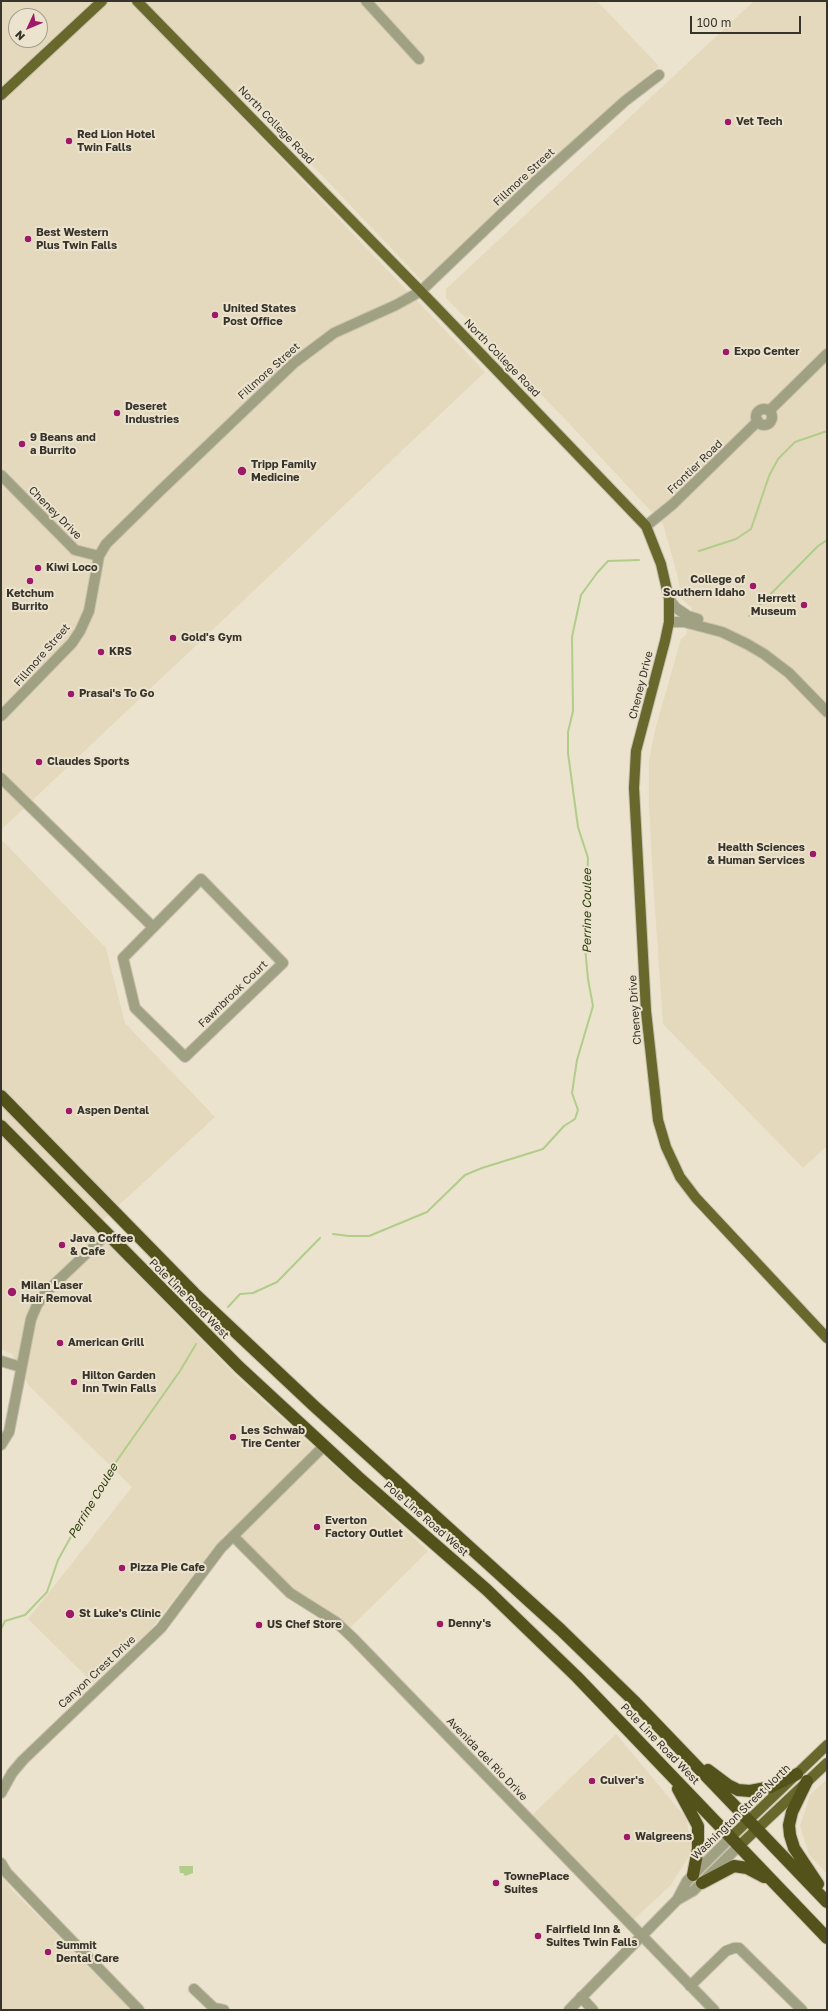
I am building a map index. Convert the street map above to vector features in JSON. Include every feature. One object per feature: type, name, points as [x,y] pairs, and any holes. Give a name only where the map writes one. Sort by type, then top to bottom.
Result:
[{"type":"highway","name":"Pole Line Road West","points":[[1,1096],[194,1293],[313,1405],[562,1630],[671,1740],[827,1902]]},
{"type":"highway","name":"Pole Line Road West","points":[[1,1126],[239,1367],[324,1446],[487,1590],[577,1677],[827,1938]]},
{"type":"highway","points":[[671,1740],[713,1774],[738,1790],[750,1791],[771,1787],[797,1774]]},
{"type":"highway","points":[[659,1762],[683,1797],[698,1826],[697,1879],[740,1866],[756,1872],[775,1884]]},
{"type":"highway","points":[[807,1782],[792,1812],[789,1826],[790,1836],[794,1848],[803,1863],[827,1896]]},
{"type":"main road","points":[[1,95],[102,1]]},
{"type":"main road","name":"North College Road","points":[[138,1],[421,291],[646,526],[661,564],[669,599],[668,622]]},
{"type":"main road","name":"Cheney Drive","points":[[668,622],[636,751],[634,788],[646,1012],[658,1120],[666,1147],[680,1177],[696,1198],[827,1338]]},
{"type":"main road","name":"Washington Street North","points":[[730,1837],[827,1745]]},
{"type":"main road","name":"Washington Street North","points":[[739,1846],[827,1763]]},
{"type":"street","points":[[366,1],[419,59]]},
{"type":"street","name":"Fillmore Street","points":[[1,716],[45,673],[72,643],[80,631],[89,611],[100,556],[106,544],[116,534],[294,363],[334,333],[396,305],[421,291],[536,181],[625,101],[659,74]]},
{"type":"street","name":"Frontier Road","points":[[646,526],[673,504],[758,421],[765,425],[770,423],[772,418],[769,411],[827,354]]},
{"type":"street","name":"Cheney Drive","points":[[1,475],[75,550],[100,556]]},
{"type":"street","points":[[669,599],[676,608],[688,616],[713,623],[750,638],[765,648],[827,712]]},
{"type":"street","points":[[668,622],[684,622],[722,632],[764,654],[789,673]]},
{"type":"street","points":[[1,778],[153,927]]},
{"type":"street","name":"Fawnbrook Court","points":[[201,879],[283,963],[184,1057],[135,1008],[123,958],[153,927],[201,879]]},
{"type":"street","points":[[1,1445],[9,1432],[31,1319],[37,1305],[46,1292],[107,1234]]},
{"type":"street","points":[[1,1361],[21,1367]]},
{"type":"street","name":"Canyon Crest Drive","points":[[1,1793],[12,1773],[23,1760],[161,1628],[221,1548],[324,1446]]},
{"type":"street","name":"Avenida del Rio Drive","points":[[233,1536],[290,1593],[336,1622],[353,1638],[714,2010]]},
{"type":"street","name":"Washington Street North","points":[[697,1879],[730,1837]]},
{"type":"street","name":"Washington Street North","points":[[568,2010],[677,1900],[687,1881],[697,1879],[739,1846]]},
{"type":"street","points":[[1,1863],[26,1893],[139,2010]]},
{"type":"street","points":[[690,1986],[726,1951],[739,1948],[802,2010]]},
{"type":"street","points":[[194,1989],[214,2008],[224,2010]]},
{"type":"street","points":[[581,1997],[593,2010]]},
{"type":"shaded area","points":[[1,1],[597,1],[659,66],[424,283],[240,89],[227,102],[485,372],[1,830]]},
{"type":"shaded area","name":"College of Southern Idaho","points":[[754,1],[827,1],[827,1146],[803,1168],[663,1024],[649,807],[649,761],[655,730],[681,639],[686,635],[692,608],[682,599],[677,574],[663,524],[564,418],[446,298],[446,289]]},
{"type":"shaded area","points":[[1,839],[106,948],[125,1023],[215,1117],[93,1229],[242,1382],[428,1551],[351,1627],[299,1594],[268,1564],[227,1532],[150,1630],[93,1683],[28,1619],[132,1487],[29,1386],[12,1354],[1,1349]]},
{"type":"shaded area","points":[[616,1734],[686,1818],[693,1850],[670,1886],[633,1920],[531,1816]]},
{"type":"shaded area","points":[[827,1779],[827,1874],[809,1855],[800,1826],[810,1795]]},
{"type":"shaded area","points":[[179,1866],[193,1866],[193,1873],[185,1876],[183,1873],[180,1873]]},
{"type":"shaded area","points":[[1,1872],[11,1889],[132,2010],[1,2010]]},
{"type":"waterway","name":"Perrine Coulee","points":[[699,551],[736,539],[751,529],[769,476],[778,459],[795,442],[827,431]]},
{"type":"waterway","name":"Perrine Coulee","points":[[749,616],[818,546],[827,540]]},
{"type":"waterway","name":"Perrine Coulee","points":[[333,1234],[369,1236],[427,1212],[465,1175],[482,1168],[543,1149],[564,1126],[575,1119],[578,1110],[572,1093],[577,1060],[593,1006],[588,979],[585,947],[588,858],[578,827],[568,753],[568,732],[573,711],[572,637],[581,595],[597,573],[608,561],[639,560]]},
{"type":"waterway","name":"Perrine Coulee","points":[[228,1307],[240,1294],[253,1293],[277,1282],[320,1238]]},
{"type":"waterway","name":"Perrine Coulee","points":[[1,1629],[5,1621],[25,1615],[47,1592],[58,1560],[99,1486],[180,1371],[196,1344]]},
{"type":"place","name":"Vet Tech","points":[[728,122]]},
{"type":"place","name":"Red Lion Hotel Twin Falls","points":[[69,141]]},
{"type":"place","name":"Best Western Plus Twin Falls","points":[[28,239]]},
{"type":"place","name":"United States Post Office","points":[[215,315]]},
{"type":"place","name":"Expo Center","points":[[726,352]]},
{"type":"place","name":"Deseret Industries","points":[[117,413]]},
{"type":"place","name":"9 Beans and a Burrito","points":[[22,444]]},
{"type":"place","name":"Tripp Family Medicine","points":[[242,471]]},
{"type":"place","name":"Kiwi Loco","points":[[38,568]]},
{"type":"place","name":"Ketchum Burrito","points":[[30,581]]},
{"type":"place","name":"College of Southern Idaho","points":[[753,586]]},
{"type":"place","name":"Herrett Museum","points":[[804,605]]},
{"type":"place","name":"Gold's Gym","points":[[173,638]]},
{"type":"place","name":"KRS","points":[[101,652]]},
{"type":"place","name":"Prasai's To Go","points":[[71,694]]},
{"type":"place","name":"Claudes Sports","points":[[39,762]]},
{"type":"place","name":"Health Sciences & Human Services","points":[[813,854]]},
{"type":"place","name":"Aspen Dental","points":[[69,1111]]},
{"type":"place","name":"Java Coffee & Cafe","points":[[62,1245]]},
{"type":"place","name":"Milan Laser Hair Removal","points":[[12,1292]]},
{"type":"place","name":"American Grill","points":[[60,1343]]},
{"type":"place","name":"Hilton Garden Inn Twin Falls","points":[[74,1382]]},
{"type":"place","name":"Les Schwab Tire Center","points":[[233,1437]]},
{"type":"place","name":"Everton Factory Outlet","points":[[317,1527]]},
{"type":"place","name":"Pizza Pie Cafe","points":[[122,1568]]},
{"type":"place","name":"St Luke's Clinic","points":[[70,1614]]},
{"type":"place","name":"Denny's","points":[[440,1624]]},
{"type":"place","name":"US Chef Store","points":[[259,1625]]},
{"type":"place","name":"Culver's","points":[[592,1781]]},
{"type":"place","name":"Walgreens","points":[[627,1837]]},
{"type":"place","name":"TownePlace Suites","points":[[496,1883]]},
{"type":"place","name":"Fairfield Inn & Suites Twin Falls","points":[[538,1936]]},
{"type":"place","name":"Summit Dental Care","points":[[48,1952]]}]
